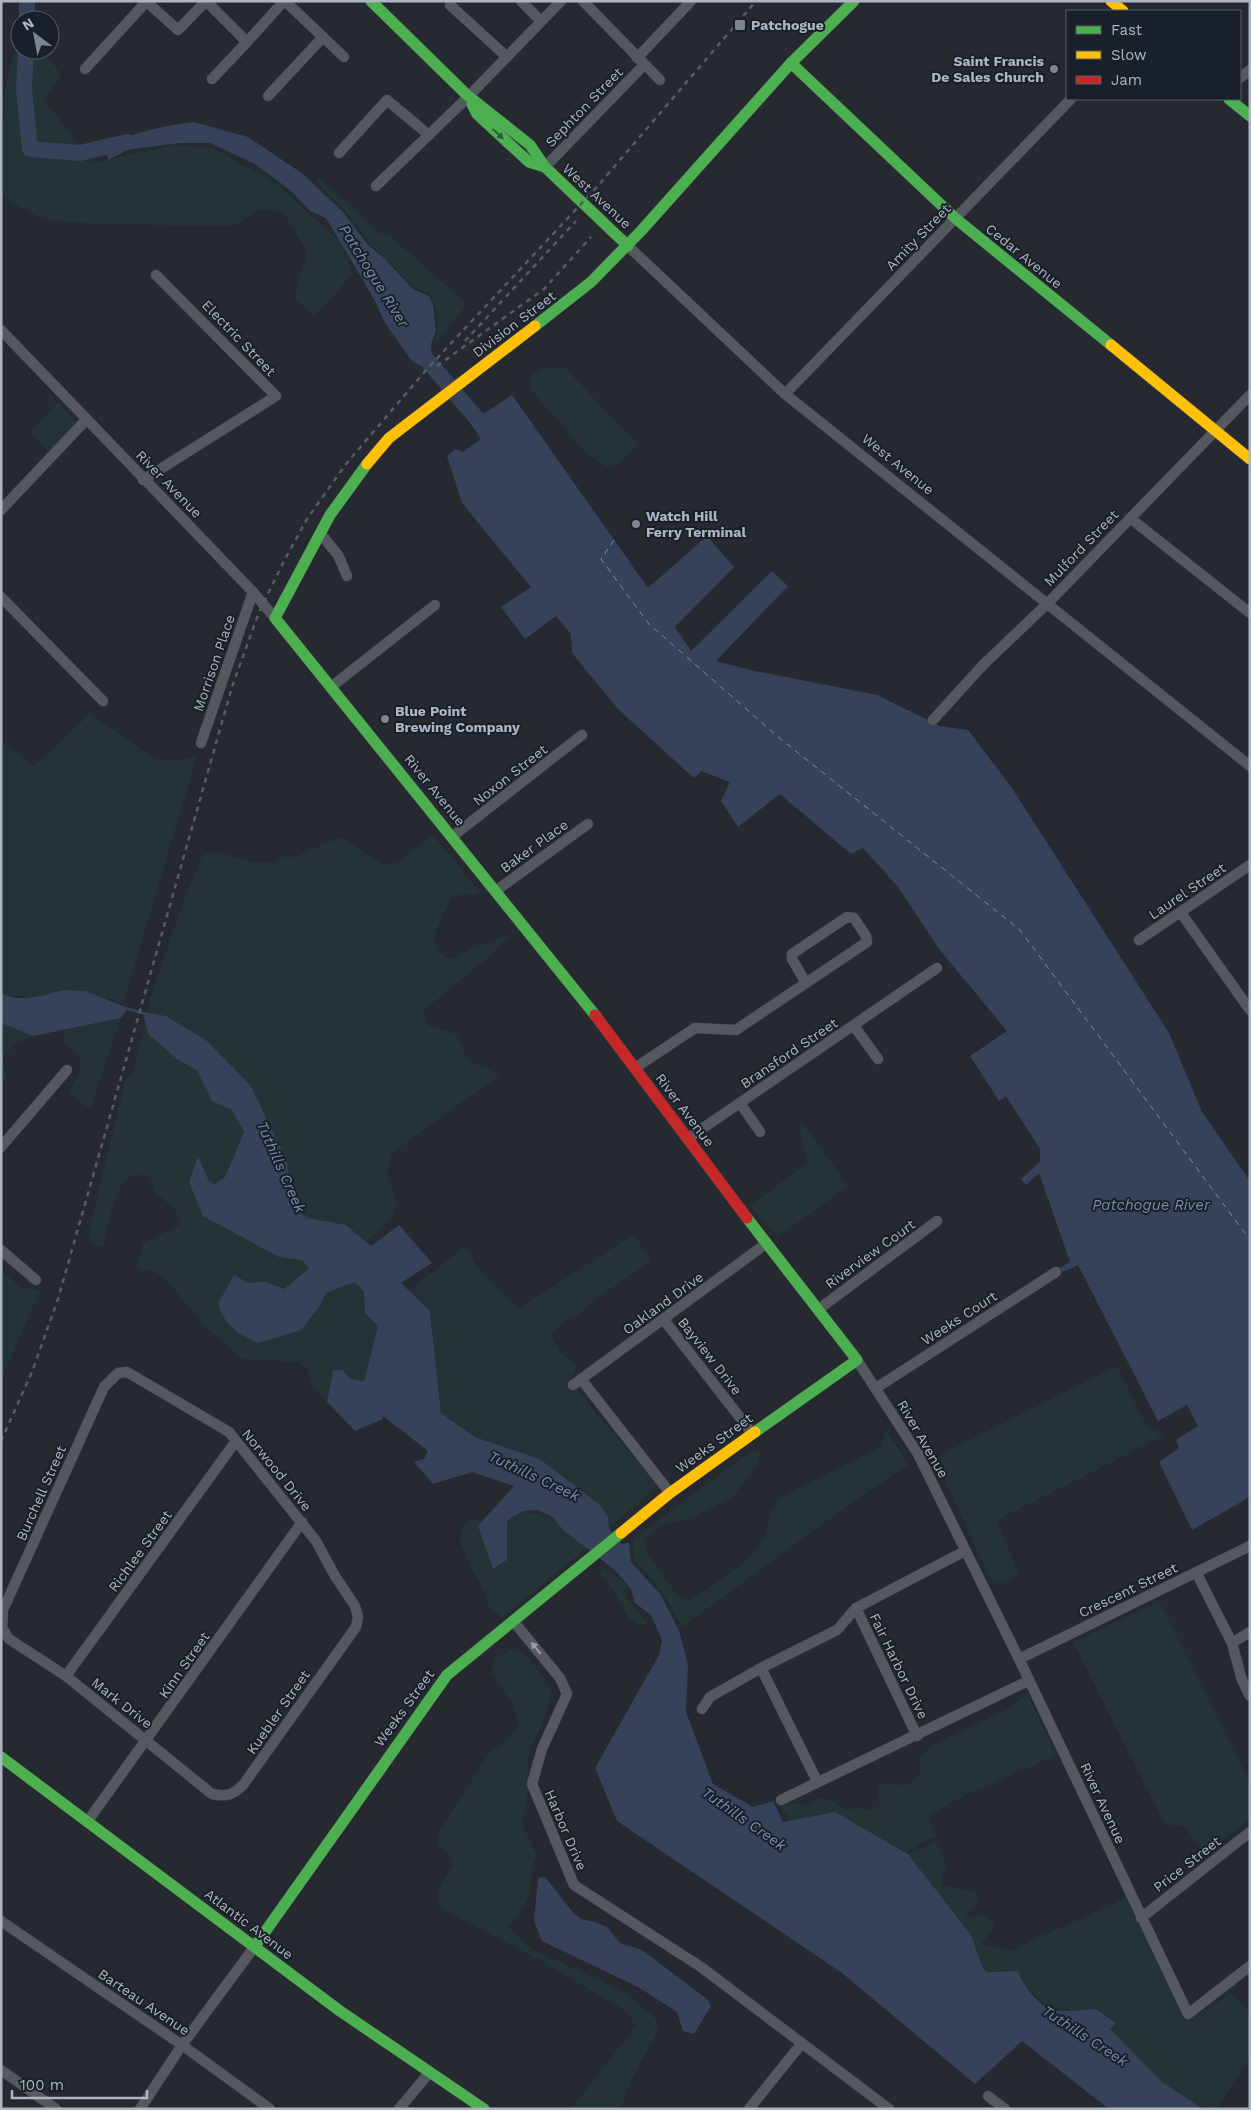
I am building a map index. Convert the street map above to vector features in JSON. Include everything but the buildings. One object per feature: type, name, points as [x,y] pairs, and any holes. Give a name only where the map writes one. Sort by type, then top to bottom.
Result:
[{"type":"main road","name":"West Avenue","points":[[371,1],[468,97],[514,130],[538,152],[545,167],[628,246]]},
{"type":"main road","name":"Division Street","points":[[275,618],[320,533],[354,479],[389,438],[592,282],[628,246],[790,64],[854,1]]},
{"type":"main road","points":[[1111,1],[1122,10]]},
{"type":"main road","name":"Cedar Avenue","points":[[790,64],[955,218],[1250,459]]},
{"type":"main road","points":[[1230,100],[1250,116]]},
{"type":"main road","name":"River Avenue","points":[[275,618],[497,890],[857,1360]]},
{"type":"main road","name":"Weeks Street","points":[[255,1946],[447,1675],[670,1493],[857,1360]]},
{"type":"main road","name":"Atlantic Avenue","points":[[1,1757],[340,2011],[484,2109]]},
{"type":"street","points":[[85,69],[147,1],[178,30],[206,1],[247,42]]},
{"type":"street","points":[[212,79],[284,1],[344,57]]},
{"type":"street","points":[[521,1],[541,21]]},
{"type":"street","points":[[376,186],[468,97],[561,1]]},
{"type":"street","points":[[583,1],[640,62],[660,80]]},
{"type":"street","name":"Sephton Street","points":[[545,167],[640,62],[691,1]]},
{"type":"street","points":[[450,4],[507,57]]},
{"type":"street","points":[[268,96],[323,37]]},
{"type":"street","points":[[339,153],[388,100],[429,136]]},
{"type":"street","name":"Amity Street","points":[[785,394],[1070,100]]},
{"type":"street","name":"West Avenue","points":[[628,246],[785,394],[1250,766]]},
{"type":"street","name":"Electric Street","points":[[143,480],[276,396],[156,275]]},
{"type":"street","name":"River Avenue","points":[[1,330],[143,480],[253,592],[275,618]]},
{"type":"street","name":"Mulford Street","points":[[933,720],[984,665],[1048,603],[1250,395]]},
{"type":"street","points":[[1,510],[86,420]]},
{"type":"street","points":[[1130,518],[1250,613]]},
{"type":"street","points":[[320,533],[338,555],[347,576]]},
{"type":"street","name":"Morrison Place","points":[[201,743],[253,592]]},
{"type":"street","points":[[1,597],[103,701]]},
{"type":"street","points":[[331,687],[435,605]]},
{"type":"street","name":"Noxon Street","points":[[453,836],[582,735]]},
{"type":"street","name":"Baker Place","points":[[497,890],[588,824]]},
{"type":"street","name":"Laurel Street","points":[[1139,940],[1181,914],[1250,865]]},
{"type":"street","points":[[1181,914],[1250,1010]]},
{"type":"street","points":[[635,1068],[695,1028],[736,1030],[806,983],[867,942],[866,936],[854,918],[847,917],[792,954],[792,959],[806,983]]},
{"type":"street","name":"Bransford Street","points":[[687,1139],[938,968]]},
{"type":"street","points":[[854,1026],[878,1059]]},
{"type":"street","points":[[1,1147],[67,1070]]},
{"type":"street","points":[[740,1103],[760,1132]]},
{"type":"street","name":"Riverview Court","points":[[819,1308],[937,1221]]},
{"type":"street","name":"Oakland Drive","points":[[670,1493],[577,1382],[767,1243]]},
{"type":"street","points":[[1,1250],[36,1280]]},
{"type":"street","name":"Weeks Court","points":[[876,1388],[1056,1272]]},
{"type":"street","name":"Bayview Drive","points":[[664,1320],[752,1434]]},
{"type":"street","name":"River Avenue","points":[[857,1360],[918,1454],[964,1551],[1019,1659],[1188,2014],[1250,1966]]},
{"type":"street","name":"Norwood Drive","points":[[104,1387],[118,1372],[127,1372],[229,1432],[316,1541],[335,1576],[355,1606],[358,1617],[356,1627]]},
{"type":"street","name":"Burchell Street","points":[[9,1639],[2,1628],[3,1610],[104,1387]]},
{"type":"street","name":"Richlee Street","points":[[66,1676],[236,1441]]},
{"type":"street","name":"Kinn Street","points":[[87,1822],[302,1522]]},
{"type":"street","name":"Crescent Street","points":[[1019,1659],[1250,1546]]},
{"type":"street","name":"Fair Harbor Drive","points":[[702,1709],[710,1696],[837,1630],[856,1608],[964,1551]]},
{"type":"street","points":[[1196,1572],[1232,1643],[1242,1680],[1250,1696]]},
{"type":"street","name":"Fair Harbor Drive","points":[[856,1608],[918,1736]]},
{"type":"street","name":"Harbor Drive","points":[[514,1622],[557,1674],[567,1694],[542,1749],[532,1784],[574,1885],[701,1967],[889,2109]]},
{"type":"street","name":"Kuebler Street","points":[[212,1794],[223,1796],[235,1793],[243,1784],[356,1627]]},
{"type":"street","points":[[1232,1643],[1250,1632]]},
{"type":"street","name":"Mark Drive","points":[[9,1639],[66,1676],[212,1794]]},
{"type":"street","points":[[761,1668],[817,1782]]},
{"type":"street","name":"Fair Harbor Drive","points":[[781,1800],[918,1736],[1028,1681]]},
{"type":"street","name":"Price Street","points":[[1141,1918],[1250,1832]]},
{"type":"street","name":"Barteau Avenue","points":[[1,1921],[182,2045],[270,2109]]},
{"type":"street","name":"Weeks Street","points":[[140,2109],[182,2045],[255,1946]]},
{"type":"street","points":[[748,2109],[802,2043]]},
{"type":"street","points":[[1,2070],[56,2109]]},
{"type":"street","points":[[399,2109],[429,2073]]},
{"type":"street","points":[[988,2096],[1005,2109]]},
{"type":"shaded area","points":[[12,60],[50,60],[61,74],[43,102],[55,113],[92,163],[171,145],[214,149],[276,183],[340,242],[353,274],[314,317],[295,299],[299,276],[308,254],[283,212],[260,210],[235,225],[96,224],[45,220],[8,201],[1,192],[1,128],[4,119],[5,90]]},
{"type":"shaded area","points":[[319,177],[379,233],[390,236],[467,304],[435,345],[437,318],[435,305],[429,293],[415,288],[370,244],[345,211],[316,182]]},
{"type":"shaded area","points":[[564,367],[638,444],[622,461],[611,469],[588,455],[531,390],[531,375],[544,369]]},
{"type":"shaded area","points":[[58,402],[78,423],[49,453],[30,432]]},
{"type":"shaded area","points":[[90,714],[156,759],[177,760],[197,756],[123,1004],[86,991],[49,994],[38,998],[6,995],[1,992],[1,740],[34,766]]},
{"type":"shaded area","points":[[432,834],[481,893],[452,896],[435,933],[436,950],[450,959],[477,946],[510,935],[491,955],[423,1011],[428,1025],[456,1034],[469,1061],[501,1074],[392,1153],[387,1175],[397,1201],[391,1219],[366,1242],[346,1225],[308,1218],[292,1208],[287,1161],[251,1086],[166,1016],[146,1012],[179,913],[203,854],[219,852],[255,863],[274,862],[284,856],[294,857],[340,837],[384,865],[403,859]]},
{"type":"shaded area","points":[[121,1018],[90,1109],[69,1093],[81,1068],[79,1054],[64,1044],[64,1030]]},
{"type":"shaded area","points":[[145,1021],[148,1034],[177,1059],[197,1071],[212,1100],[232,1110],[244,1132],[225,1177],[215,1184],[209,1181],[198,1157],[189,1182],[279,1257],[302,1260],[309,1269],[284,1289],[267,1284],[254,1283],[224,1291],[319,1307],[326,1293],[355,1282],[364,1292],[365,1313],[378,1326],[364,1381],[350,1379],[343,1370],[333,1370],[327,1402],[313,1387],[308,1370],[299,1362],[242,1359],[202,1323],[174,1289],[157,1273],[137,1268],[143,1243],[181,1224],[175,1210],[156,1193],[150,1177],[134,1175],[127,1179],[121,1186],[113,1206],[104,1247],[89,1243],[91,1221],[125,1082],[135,1069],[135,1061]]},
{"type":"shaded area","points":[[1,1023],[33,1036],[15,1043],[2,1060],[7,1073],[1,1086]]},
{"type":"shaded area","points":[[802,1121],[848,1186],[778,1237],[750,1206],[807,1163],[799,1125]]},
{"type":"shaded area","points":[[634,1234],[651,1261],[589,1304],[579,1315],[568,1319],[551,1335],[559,1351],[577,1366],[569,1381],[656,1483],[656,1488],[609,1528],[608,1517],[600,1505],[540,1459],[474,1436],[441,1413],[430,1311],[409,1291],[466,1245],[477,1268],[518,1309]]},
{"type":"shaded area","points":[[1,1270],[20,1287],[40,1291],[1,1381]]},
{"type":"shaded area","points":[[1117,1366],[1147,1427],[1165,1435],[997,1520],[1019,1575],[1002,1584],[991,1580],[934,1458]]},
{"type":"shaded area","points":[[886,1429],[908,1465],[857,1499],[682,1627],[664,1595],[635,1560],[632,1545],[634,1538],[750,1452],[760,1452],[758,1465],[731,1499],[691,1518],[663,1525],[644,1539],[647,1552],[679,1598],[690,1600],[731,1572],[751,1555],[767,1531],[773,1508],[783,1496],[881,1447]]},
{"type":"shaded area","points":[[523,1511],[554,1518],[563,1530],[587,1548],[502,1617],[489,1607],[483,1589],[472,1570],[460,1541],[461,1529],[471,1519],[484,1520],[478,1526],[493,1569],[507,1560],[506,1522]]},
{"type":"shaded area","points":[[603,1568],[629,1586],[626,1596],[648,1625],[635,1622],[627,1615],[613,1590],[600,1574]]},
{"type":"shaded area","points":[[1159,1601],[1250,1782],[1250,1819],[1204,1854],[1185,1827],[1165,1824],[1073,1642]]},
{"type":"shaded area","points":[[515,1648],[529,1658],[552,1690],[545,1718],[528,1755],[528,1792],[522,1824],[537,1856],[532,1869],[532,1881],[526,1903],[508,1927],[532,1949],[625,1992],[656,2019],[658,2031],[633,2077],[620,2109],[571,2109],[636,2026],[626,2011],[536,1958],[445,1911],[437,1901],[438,1892],[453,1864],[450,1855],[439,1847],[439,1832],[492,1748],[501,1746],[519,1726],[513,1705],[491,1673],[495,1658]]},
{"type":"shaded area","points":[[1027,1693],[1057,1755],[967,1794],[928,1816],[936,1836],[906,1852],[835,1813],[790,1821],[786,1813],[783,1812],[779,1801],[805,1805],[822,1797],[849,1810],[857,1807],[871,1811],[880,1805],[878,1788],[885,1783],[896,1785],[910,1783],[917,1777],[921,1772],[918,1759],[930,1746],[1010,1708]]},
{"type":"shaded area","points":[[936,1842],[948,1869],[942,1876],[942,1885],[977,1892],[979,1902],[964,1917],[984,1915],[992,1920],[994,1928],[981,1944],[1011,1950],[1126,1898],[1186,2020],[1232,1993],[1250,2012],[1250,2057],[1217,2109],[1202,2107],[1187,2100],[1158,2079],[1110,2029],[1116,2022],[1096,2009],[1079,2011],[1047,2007],[1009,1970],[988,1972],[983,1968],[971,1935],[908,1854]]},
{"type":"water","points":[[194,122],[248,137],[303,174],[343,212],[368,245],[383,257],[413,289],[429,296],[433,305],[436,331],[431,344],[432,357],[424,365],[420,366],[411,360],[385,323],[374,299],[326,218],[310,211],[290,190],[255,164],[210,143],[180,143],[127,150],[108,160],[105,147],[126,137],[148,130]]},
{"type":"water","name":"Patchogue River","points":[[512,395],[648,588],[707,536],[734,567],[675,627],[691,651],[772,571],[788,586],[716,661],[750,670],[877,695],[940,726],[968,730],[1012,788],[1169,1033],[1202,1112],[1250,1181],[1250,1497],[1192,1530],[1159,1462],[1179,1448],[1176,1440],[1198,1426],[1187,1405],[1158,1421],[1078,1265],[1063,1272],[1060,1268],[1070,1262],[1039,1173],[1026,1185],[1021,1179],[1040,1162],[1040,1149],[1006,1096],[999,1101],[970,1056],[1007,1031],[939,949],[898,887],[863,848],[851,854],[780,794],[738,827],[721,801],[730,782],[701,771],[694,778],[619,710],[572,653],[571,634],[556,616],[525,639],[501,607],[531,587],[462,503],[447,456],[455,449],[463,452],[481,439],[470,423]]},
{"type":"water","points":[[65,990],[86,991],[128,1008],[121,1018],[33,1036],[1,1023],[1,992],[8,996],[24,998]]},
{"type":"water","points":[[143,1012],[166,1016],[207,1041],[251,1086],[287,1161],[293,1208],[308,1218],[346,1225],[371,1246],[399,1225],[432,1263],[401,1283],[430,1311],[441,1413],[475,1437],[540,1459],[600,1505],[608,1517],[609,1528],[622,1544],[629,1543],[631,1562],[661,1595],[679,1631],[688,1664],[686,1712],[713,1784],[753,1807],[773,1801],[783,1822],[835,1812],[908,1854],[971,1935],[983,1968],[987,1972],[1018,1971],[1030,1992],[1044,2006],[1053,2010],[1096,2009],[1116,2023],[1110,2029],[1162,2082],[1203,2109],[1109,2109],[1022,2041],[975,2084],[842,1973],[617,1821],[595,1768],[659,1655],[662,1640],[651,1615],[635,1603],[631,1589],[615,1570],[563,1530],[554,1518],[538,1510],[523,1511],[507,1521],[507,1560],[493,1569],[478,1526],[514,1486],[472,1472],[433,1484],[414,1462],[424,1459],[428,1451],[383,1416],[383,1419],[355,1431],[327,1402],[333,1370],[343,1370],[350,1379],[364,1381],[378,1326],[365,1313],[364,1292],[355,1282],[326,1293],[319,1307],[301,1330],[258,1343],[238,1333],[228,1324],[218,1304],[234,1275],[248,1283],[263,1281],[284,1289],[309,1269],[302,1260],[279,1257],[203,1216],[189,1182],[198,1156],[209,1181],[215,1184],[225,1177],[244,1132],[232,1110],[212,1101],[197,1071],[177,1059],[148,1034]]},
{"type":"water","points":[[546,1878],[574,1914],[581,1919],[596,1922],[608,1928],[620,1943],[642,1950],[707,1999],[711,2006],[694,2034],[683,2031],[677,2012],[638,1987],[542,1941],[534,1921],[538,1879]]},
{"type":"waterway","name":"Patchogue River","points":[[27,1],[27,10]]},
{"type":"waterway","name":"Patchogue River","points":[[25,60],[24,89],[30,149],[80,153],[127,142]]},
{"type":"waterway","name":"Patchogue River","points":[[415,343],[422,354],[490,434]]},
{"type":"waterway","name":"Tuthills Creek","points":[[125,1008],[146,1014]]},
{"type":"ferry route","points":[[614,540],[601,559],[649,624],[777,736],[1020,930],[1250,1240]]},
{"type":"railway","points":[[1,1441],[32,1372],[58,1299],[232,687],[259,612],[285,559],[307,519],[346,464],[427,369],[596,188],[756,1]]},
{"type":"railway","points":[[465,341],[576,221]]},
{"type":"railway","points":[[437,366],[544,289],[591,237]]},
{"type":"traffic: fast","points":[[371,1],[467,95],[530,145],[545,167],[628,246]]},
{"type":"traffic: fast","points":[[535,326],[591,282],[641,231],[791,63],[854,1]]},
{"type":"traffic: fast","points":[[791,63],[955,218],[1111,345]]},
{"type":"traffic: fast","points":[[1230,100],[1250,116]]},
{"type":"traffic: fast","points":[[472,104],[477,114],[529,162],[545,167]]},
{"type":"traffic: fast","points":[[367,464],[330,515],[275,618],[595,1015]]},
{"type":"traffic: fast","points":[[747,1218],[857,1360],[755,1432]]},
{"type":"traffic: fast","points":[[255,1946],[447,1675],[621,1533]]},
{"type":"traffic: fast","points":[[1,1757],[340,2011],[484,2109]]},
{"type":"traffic: slow","points":[[1111,1],[1122,10]]},
{"type":"traffic: slow","points":[[367,464],[389,438],[535,326]]},
{"type":"traffic: slow","points":[[1111,345],[1250,459]]},
{"type":"traffic: slow","points":[[621,1533],[670,1493],[755,1432]]},
{"type":"traffic: jam","points":[[595,1015],[747,1218]]},
{"type":"place","name":"Patchogue","points":[[740,25]]},
{"type":"place","name":"Saint Francis De Sales Church","points":[[1054,69]]},
{"type":"place","name":"Watch Hill Ferry Terminal","points":[[636,524]]},
{"type":"place","name":"Blue Point Brewing Company","points":[[385,719]]}]
